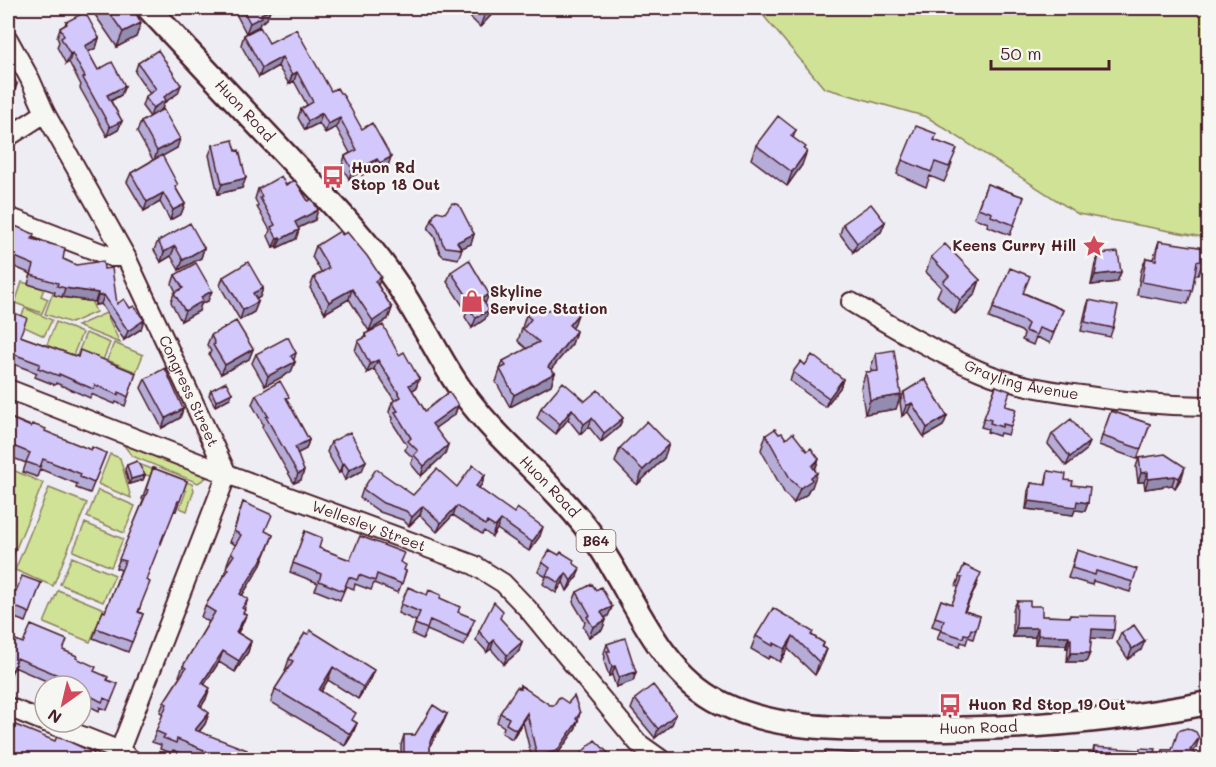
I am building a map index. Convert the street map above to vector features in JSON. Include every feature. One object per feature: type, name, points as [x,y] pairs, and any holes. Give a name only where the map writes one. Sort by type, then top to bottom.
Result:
[{"type":"main road","name":"Huon Road","points":[[148,8],[369,246],[402,290],[449,373],[467,398],[580,520],[598,543],[660,645],[679,670],[707,695],[740,711],[780,722],[868,729],[965,730],[1052,725],[1209,703]]},
{"type":"street","name":"Congress Street","points":[[8,39],[45,113],[126,257],[228,474]]},
{"type":"street","points":[[8,137],[45,113]]},
{"type":"street","points":[[8,217],[112,257],[126,257]]},
{"type":"street","name":"Grayling Avenue","points":[[851,302],[940,352],[981,371],[1019,384],[1114,400],[1172,406],[1209,406]]},
{"type":"street","name":"Wellesley Street","points":[[8,389],[474,565],[503,583],[638,743],[662,759]]},
{"type":"street","points":[[72,734],[123,757],[228,474]]},
{"type":"street","points":[[8,707],[33,717]]},
{"type":"green space","points":[[757,8],[1208,8],[1208,238],[1078,214],[927,117],[824,88]]},
{"type":"green space","points":[[22,282],[44,289],[41,296],[48,299],[42,313],[15,303]]},
{"type":"green space","points":[[56,284],[86,289],[96,312],[71,323],[45,314]]},
{"type":"green space","points":[[25,308],[52,320],[44,336],[18,324]]},
{"type":"green space","points":[[106,313],[120,343],[77,326]]},
{"type":"green space","points":[[56,322],[82,333],[70,363],[44,352]]},
{"type":"green space","points":[[86,333],[110,343],[101,365],[77,355]]},
{"type":"green space","points":[[114,343],[143,355],[136,372],[107,360]]},
{"type":"green space","points":[[120,440],[194,468],[206,478],[198,483],[132,456]]},
{"type":"green space","points":[[110,454],[120,458],[131,498],[98,484]]},
{"type":"green space","points":[[136,463],[192,484],[194,490],[187,511],[180,508],[186,491],[144,474]]},
{"type":"green space","points":[[8,468],[43,483],[8,568]]},
{"type":"green space","points":[[49,488],[87,503],[53,586],[15,570]]},
{"type":"green space","points":[[98,490],[135,506],[124,533],[87,517]]},
{"type":"green space","points":[[85,523],[123,539],[111,567],[73,551]]},
{"type":"green space","points":[[72,557],[115,575],[103,602],[60,584]]},
{"type":"green space","points":[[58,590],[104,609],[90,642],[44,623]]},
{"type":"building","points":[[106,8],[133,8],[141,23],[123,32]]},
{"type":"building","points":[[242,8],[269,8],[270,10],[250,23]]},
{"type":"building","points":[[480,8],[490,8],[485,13]]},
{"type":"building","points":[[85,12],[99,38],[85,46],[98,70],[112,62],[125,86],[107,95],[122,121],[110,127],[72,53],[70,54],[61,38],[64,36],[60,28],[67,24],[66,22]]},
{"type":"building","points":[[260,27],[269,43],[296,29],[331,91],[337,88],[342,93],[362,129],[372,123],[391,157],[380,163],[377,159],[365,166],[364,163],[352,169],[345,156],[357,150],[340,118],[328,124],[322,113],[308,121],[301,109],[313,102],[297,72],[292,75],[282,57],[262,68],[244,35]]},
{"type":"building","points":[[158,50],[181,85],[164,97],[166,100],[153,108],[145,97],[156,89],[138,63]]},
{"type":"building","points":[[8,68],[17,84],[9,89],[11,92],[8,94]]},
{"type":"building","points":[[163,109],[180,139],[157,151],[141,122]]},
{"type":"building","points":[[778,116],[796,130],[791,136],[806,147],[804,149],[807,151],[792,172],[756,145]]},
{"type":"building","points":[[916,126],[937,134],[934,140],[957,149],[949,167],[935,162],[931,172],[902,160]]},
{"type":"building","points":[[233,140],[236,151],[239,150],[246,178],[222,184],[213,145]]},
{"type":"building","points":[[162,155],[178,185],[175,187],[185,204],[173,210],[163,193],[147,202],[131,173]]},
{"type":"building","points":[[281,176],[286,185],[295,180],[308,201],[312,199],[318,210],[295,222],[299,230],[281,239],[277,238],[271,227],[275,225],[260,198],[262,197],[258,189]]},
{"type":"building","points":[[987,184],[1024,197],[1014,225],[978,208]]},
{"type":"building","points":[[452,203],[459,205],[474,234],[457,242],[462,249],[446,247],[432,220],[437,211],[445,213]]},
{"type":"building","points":[[871,204],[885,222],[857,243],[843,224]]},
{"type":"building","points":[[8,223],[34,234],[32,239],[65,248],[63,259],[76,265],[103,261],[104,269],[112,268],[117,304],[124,299],[130,308],[134,306],[144,320],[128,331],[104,295],[98,296],[98,293],[57,286],[58,283],[31,275],[34,265],[8,254]]},
{"type":"building","points":[[190,223],[204,248],[183,260],[175,246],[164,252],[158,241]]},
{"type":"building","points":[[340,231],[342,235],[347,232],[381,277],[375,281],[392,308],[373,321],[352,289],[329,302],[314,277],[329,268],[316,246]]},
{"type":"building","points":[[1159,241],[1205,248],[1203,262],[1197,261],[1192,291],[1142,282],[1146,258],[1156,260]]},
{"type":"building","points":[[945,244],[980,280],[960,300],[943,282],[949,276],[931,257]]},
{"type":"building","points":[[1118,252],[1121,272],[1095,275],[1099,254]]},
{"type":"building","points":[[469,260],[489,294],[473,305],[451,272]]},
{"type":"building","points":[[248,262],[263,288],[253,293],[258,302],[243,310],[223,277]]},
{"type":"building","points":[[196,263],[212,291],[201,297],[203,301],[185,311],[174,293],[183,288],[175,275]]},
{"type":"building","points":[[1010,268],[1030,276],[1023,293],[1063,310],[1053,333],[1039,328],[1036,335],[1025,331],[1028,324],[1024,321],[993,308]]},
{"type":"building","points":[[482,299],[489,310],[476,318],[469,308]]},
{"type":"building","points":[[1089,300],[1118,306],[1113,328],[1085,322]]},
{"type":"building","points":[[564,302],[578,314],[569,325],[576,331],[548,367],[555,373],[514,395],[500,369],[506,366],[503,361],[539,342],[523,329],[531,319],[526,315],[540,306],[545,311],[551,309],[556,313]]},
{"type":"building","points":[[9,311],[27,318],[20,336],[78,357],[80,350],[136,373],[128,397],[95,385],[93,389],[59,374],[59,376],[38,368],[40,364],[8,352]]},
{"type":"building","points":[[236,321],[253,349],[225,365],[213,345],[215,344],[211,335]]},
{"type":"building","points":[[383,325],[399,355],[404,352],[419,379],[409,385],[425,411],[449,392],[458,405],[432,424],[448,445],[424,466],[414,455],[418,451],[408,441],[411,438],[395,412],[398,411],[392,402],[401,397],[378,360],[370,364],[358,341],[366,337],[365,334]]},
{"type":"building","points":[[288,337],[296,353],[291,356],[295,362],[268,376],[256,354]]},
{"type":"building","points":[[894,350],[901,395],[870,400],[866,372],[878,371],[876,353]]},
{"type":"building","points":[[812,355],[843,379],[829,398],[793,372],[801,361],[805,365]]},
{"type":"building","points":[[165,368],[183,409],[166,418],[145,379]]},
{"type":"building","points":[[925,379],[947,416],[927,428],[912,403],[906,406],[904,392]]},
{"type":"building","points":[[280,381],[289,397],[286,398],[309,440],[295,447],[304,471],[298,474],[256,395]]},
{"type":"building","points":[[226,382],[232,393],[216,401],[211,390]]},
{"type":"building","points":[[563,382],[585,401],[598,390],[623,418],[604,433],[592,418],[584,424],[572,409],[560,424],[541,408]]},
{"type":"building","points":[[996,386],[1010,391],[1005,406],[1016,409],[1011,426],[1003,424],[1002,427],[984,418]]},
{"type":"building","points":[[1111,411],[1150,424],[1141,449],[1102,436]]},
{"type":"building","points":[[8,417],[31,427],[32,424],[46,429],[45,431],[91,450],[92,447],[106,453],[94,483],[80,477],[81,474],[43,459],[40,467],[26,462],[30,453],[8,444]]},
{"type":"building","points":[[1071,419],[1089,442],[1070,457],[1052,434]]},
{"type":"building","points":[[647,421],[669,444],[643,470],[620,448]]},
{"type":"building","points":[[775,429],[786,439],[793,433],[807,451],[811,448],[819,459],[812,466],[817,473],[811,477],[812,480],[800,488],[791,480],[766,435]]},
{"type":"building","points":[[350,432],[366,461],[349,470],[344,463],[342,464],[331,442]]},
{"type":"building","points":[[1165,454],[1185,467],[1179,478],[1175,476],[1148,479],[1148,472],[1141,473],[1139,458]]},
{"type":"building","points":[[137,461],[145,475],[131,479],[127,465]]},
{"type":"building","points":[[473,465],[485,475],[476,486],[514,513],[517,508],[543,527],[532,542],[501,520],[495,527],[487,522],[485,525],[457,506],[441,523],[423,506],[412,517],[406,511],[383,503],[363,489],[376,469],[413,495],[437,469],[457,487]]},
{"type":"building","points":[[153,468],[187,481],[147,577],[146,580],[150,582],[138,612],[143,614],[132,642],[96,628],[103,611],[105,612],[125,561],[119,559],[148,490],[146,489]]},
{"type":"building","points":[[1048,471],[1066,474],[1065,480],[1073,481],[1072,485],[1090,487],[1088,503],[1077,501],[1076,507],[1029,501],[1031,483],[1046,485]]},
{"type":"building","points":[[243,502],[272,515],[265,531],[273,535],[265,554],[240,594],[248,599],[242,608],[246,615],[236,632],[251,641],[239,661],[223,651],[202,683],[210,688],[199,705],[209,713],[195,730],[247,750],[243,759],[205,759],[201,758],[204,750],[177,739],[176,743],[163,738],[165,735],[156,731],[167,704],[164,702],[186,668],[183,666],[215,612],[205,606],[229,569],[226,567],[234,555],[231,553],[241,535],[234,531]]},
{"type":"building","points":[[305,531],[322,538],[319,548],[350,560],[360,536],[404,553],[400,562],[406,565],[402,584],[377,574],[375,581],[359,575],[357,580],[349,577],[343,591],[319,581],[321,574],[293,563]]},
{"type":"building","points":[[550,550],[559,555],[561,552],[574,560],[573,563],[580,568],[571,581],[566,573],[559,583],[546,575],[550,568],[542,562]]},
{"type":"building","points":[[1077,550],[1137,569],[1133,582],[1096,571],[1095,575],[1072,568]]},
{"type":"building","points":[[964,565],[981,573],[964,611],[980,616],[976,630],[971,629],[969,635],[964,634],[963,638],[941,631],[944,620],[935,617],[941,600],[952,604],[962,578],[959,577]]},
{"type":"building","points":[[22,576],[41,583],[30,613],[8,604],[9,589],[16,591]]},
{"type":"building","points":[[592,584],[596,590],[601,587],[612,607],[601,612],[606,620],[593,627],[587,617],[590,615],[577,592]]},
{"type":"building","points":[[408,587],[427,595],[429,590],[441,595],[440,598],[460,607],[458,612],[475,619],[467,636],[430,620],[427,629],[415,624],[420,612],[401,604]]},
{"type":"building","points":[[1017,601],[1030,601],[1030,606],[1042,606],[1042,616],[1115,616],[1114,630],[1092,629],[1090,653],[1071,653],[1069,636],[1038,635],[1038,628],[1016,628]]},
{"type":"building","points":[[494,602],[503,611],[500,618],[522,642],[507,655],[494,640],[490,644],[479,631]]},
{"type":"building","points":[[773,608],[813,632],[811,635],[824,643],[822,647],[827,649],[819,662],[793,636],[785,649],[774,643],[773,646],[756,636]]},
{"type":"building","points":[[31,625],[67,640],[63,650],[96,667],[94,671],[118,684],[111,701],[104,698],[102,702],[93,697],[93,674],[55,674],[17,658],[13,670],[8,668],[8,637],[23,643]]},
{"type":"building","points":[[1134,625],[1145,641],[1132,649],[1121,633]]},
{"type":"building","points":[[310,630],[374,670],[363,687],[333,667],[319,690],[356,713],[352,720],[357,723],[350,734],[275,689],[293,661],[289,659],[305,633],[308,634]]},
{"type":"building","points":[[625,638],[636,672],[619,677],[615,666],[612,667],[607,644]]},
{"type":"building","points":[[520,685],[550,705],[554,705],[559,697],[568,703],[574,696],[580,713],[576,719],[578,721],[557,751],[537,756],[527,713],[516,730],[506,724],[509,718],[500,713],[517,687],[521,689]]},
{"type":"building","points":[[653,685],[676,714],[658,729],[635,699]]},
{"type":"building","points":[[433,705],[447,714],[430,741],[430,759],[404,759],[404,735],[415,735]]},
{"type":"building","points":[[8,722],[55,741],[57,736],[94,753],[92,759],[27,759],[8,749]]},
{"type":"building","points":[[1187,728],[1196,732],[1199,738],[1190,750],[1202,759],[1162,759],[1163,750],[1172,750],[1178,731]]},
{"type":"building","points":[[595,740],[614,759],[579,759],[577,757]]},
{"type":"building","points":[[1094,747],[1156,749],[1153,759],[1094,759]]},
{"type":"building","points":[[825,751],[859,754],[859,757],[870,759],[824,759]]},
{"type":"building","points":[[1059,753],[1060,759],[1027,758]]},
{"type":"building","points":[[887,754],[941,757],[941,759],[886,759]]},
{"type":"place","name":"Huon Rd Stop 18 Out","points":[[333,177]]},
{"type":"place","name":"Keens Curry Hill","points":[[1094,246]]},
{"type":"place","name":"Skyline Service Station","points":[[472,301]]},
{"type":"place","name":"Huon Rd Stop 19 Out","points":[[950,705]]}]
